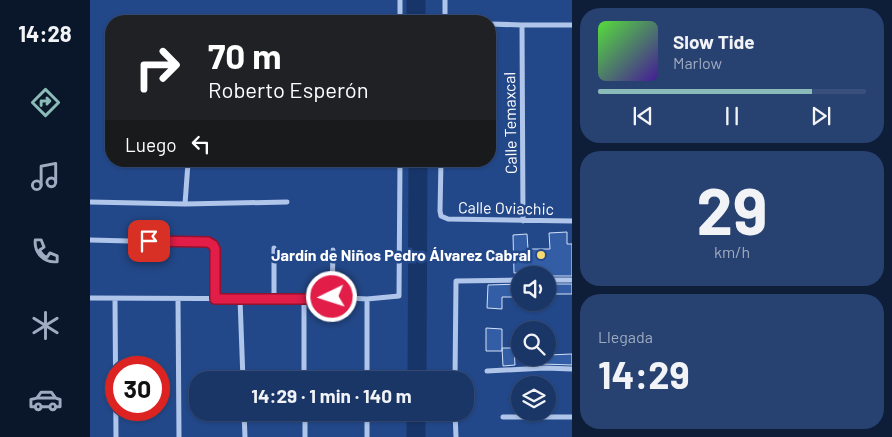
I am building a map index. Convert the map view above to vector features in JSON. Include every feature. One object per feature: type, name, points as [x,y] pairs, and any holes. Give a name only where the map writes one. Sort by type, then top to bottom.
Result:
[{"type":"street","points":[[400,0],[400,15]]},
{"type":"street","points":[[444,0],[444,15]]},
{"type":"street","points":[[496,24],[572,25]]},
{"type":"street","name":"Calle Temaxcal","points":[[522,25],[523,221]]},
{"type":"street","points":[[185,204],[188,167]]},
{"type":"street","points":[[90,298],[304,299],[332,297],[367,299],[399,296],[400,167]]},
{"type":"street","name":"Calle Oviachic","points":[[441,167],[440,211],[441,216],[448,219],[572,221]]},
{"type":"street","points":[[90,202],[185,204],[287,202]]},
{"type":"street","points":[[90,240],[208,242],[215,249],[215,299]]},
{"type":"street","points":[[274,248],[274,299]]},
{"type":"street","points":[[332,297],[333,250]]},
{"type":"street","points":[[455,371],[456,281],[511,280]]},
{"type":"street","points":[[556,280],[572,280]]},
{"type":"street","points":[[115,299],[116,437]]},
{"type":"street","points":[[178,299],[180,437]]},
{"type":"street","points":[[240,299],[243,371]]},
{"type":"street","points":[[304,299],[304,371]]},
{"type":"street","points":[[367,299],[367,371]]},
{"type":"street","points":[[487,371],[545,368],[572,369]]},
{"type":"street","points":[[503,416],[572,417]]},
{"type":"street","points":[[244,421],[245,437]]},
{"type":"street","points":[[305,421],[305,437]]},
{"type":"street","points":[[367,421],[368,437]]},
{"type":"street","points":[[456,421],[456,437]]},
{"type":"building","points":[[567,232],[567,244],[572,244],[572,276],[556,276],[556,266],[514,266],[513,235],[527,234],[528,249],[550,249],[549,233]]},
{"type":"building","points":[[511,284],[511,297],[502,297],[502,309],[487,308],[488,285]]},
{"type":"building","points":[[556,284],[572,284],[572,294],[556,294]]},
{"type":"building","points":[[486,328],[502,329],[502,351],[486,351]]},
{"type":"building","points":[[502,348],[511,348],[511,365],[503,366]]},
{"type":"building","points":[[572,354],[572,365],[556,364],[556,355]]},
{"type":"waterway","points":[[416,0],[416,15]]},
{"type":"waterway","points":[[417,371],[418,167]]},
{"type":"waterway","points":[[416,421],[416,437]]},
{"type":"place","name":"Jardín de Niños Pedro Álvarez Cabral","points":[[541,255]]},
{"type":"route","points":[[149,241],[208,242],[213,245],[215,249],[215,299],[304,299],[332,297]]}]
